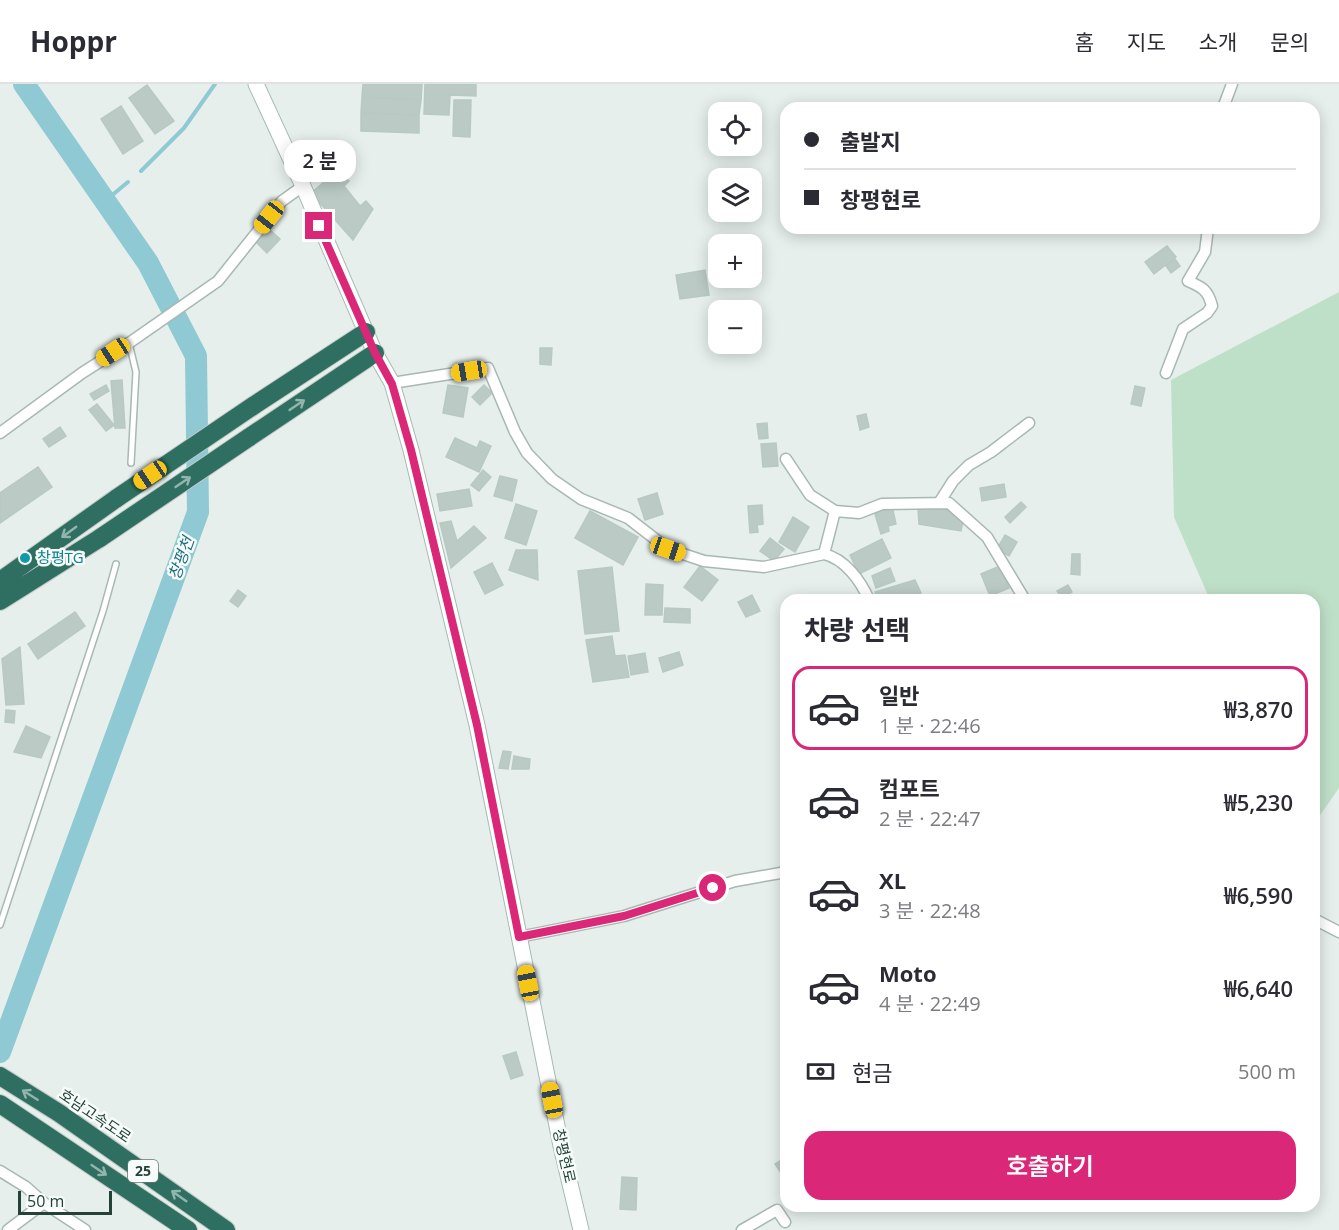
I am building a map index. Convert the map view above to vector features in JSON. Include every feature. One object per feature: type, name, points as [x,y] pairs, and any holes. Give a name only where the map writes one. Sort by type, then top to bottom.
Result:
[{"type":"highway","points":[[0,581],[117,498],[366,332]]},
{"type":"highway","points":[[0,601],[100,538],[375,353]]},
{"type":"highway","name":"호남고속도로","points":[[0,1076],[59,1113],[226,1230]]},
{"type":"highway","name":"25","points":[[0,1104],[188,1230]]},
{"type":"main road","name":"창평현로","points":[[256,84],[375,353],[392,384],[411,450],[469,690],[561,1146],[581,1230]]},
{"type":"street","points":[[1225,102],[1232,84]]},
{"type":"street","points":[[1,430],[218,281],[282,201],[303,186]]},
{"type":"street","points":[[1166,373],[1183,329],[1207,313],[1212,306],[1204,288],[1188,281],[1205,252],[1207,234]]},
{"type":"street","points":[[392,384],[488,368],[515,432],[527,453],[552,479],[581,499],[628,518],[668,549],[704,561],[764,567],[824,554],[834,556],[854,574],[866,594]]},
{"type":"street","points":[[939,503],[953,480],[969,465],[1029,423]]},
{"type":"street","points":[[786,459],[810,495],[835,511],[859,513],[882,504],[949,503],[987,537],[1022,594]]},
{"type":"street","points":[[824,554],[835,511]]},
{"type":"street","points":[[519,937],[624,916],[735,881],[780,873]]},
{"type":"street","points":[[1320,922],[1339,932]]},
{"type":"street","points":[[0,1171],[85,1230]]},
{"type":"street","points":[[8,1230],[44,1203]]},
{"type":"street","points":[[742,1230],[777,1210],[785,1222]]},
{"type":"lane","points":[[129,343],[136,372],[131,463]]},
{"type":"lane","points":[[0,925],[104,611],[116,564]]},
{"type":"green space","points":[[1339,292],[1339,788],[1320,815],[1320,594],[1207,594],[1174,517],[1171,380]]},
{"type":"building","points":[[363,84],[422,84],[421,100],[362,97]]},
{"type":"building","points":[[425,84],[476,84],[476,96],[450,95],[449,115],[424,114]]},
{"type":"building","points":[[147,85],[174,121],[155,134],[129,98]]},
{"type":"building","points":[[362,97],[421,100],[419,115],[361,113]]},
{"type":"building","points":[[454,100],[471,100],[470,137],[453,136]]},
{"type":"building","points":[[121,106],[143,141],[123,154],[101,119]]},
{"type":"building","points":[[361,113],[419,115],[419,133],[361,131]]},
{"type":"building","points":[[339,169],[349,181],[344,186],[360,206],[366,201],[373,209],[353,240],[311,193]]},
{"type":"building","points":[[269,229],[280,239],[267,253],[256,242]]},
{"type":"building","points":[[1167,246],[1176,257],[1154,274],[1145,262]]},
{"type":"building","points":[[1175,259],[1180,266],[1171,273],[1166,266]]},
{"type":"building","points":[[705,270],[709,295],[680,299],[676,275]]},
{"type":"building","points":[[540,348],[552,348],[551,365],[540,364]]},
{"type":"building","points":[[122,380],[125,428],[115,428],[111,381]]},
{"type":"building","points":[[106,385],[109,391],[94,400],[90,394]]},
{"type":"building","points":[[448,385],[468,388],[463,417],[443,413]]},
{"type":"building","points":[[484,385],[492,393],[480,405],[472,397]]},
{"type":"building","points":[[1135,386],[1145,388],[1141,406],[1131,404]]},
{"type":"building","points":[[97,404],[114,425],[106,431],[89,410]]},
{"type":"building","points":[[866,414],[869,427],[860,430],[857,416]]},
{"type":"building","points":[[767,423],[768,438],[759,439],[757,424]]},
{"type":"building","points":[[60,427],[66,436],[49,447],[43,439]]},
{"type":"building","points":[[455,438],[477,448],[480,441],[491,446],[479,472],[446,457]]},
{"type":"building","points":[[776,443],[778,466],[763,467],[761,444]]},
{"type":"building","points":[[38,467],[52,487],[0,523],[0,493]]},
{"type":"building","points":[[483,470],[491,477],[479,491],[471,485]]},
{"type":"building","points":[[500,476],[517,480],[512,501],[494,496]]},
{"type":"building","points":[[1004,484],[1006,497],[982,501],[980,488]]},
{"type":"building","points":[[469,489],[472,506],[440,511],[437,494]]},
{"type":"building","points":[[657,493],[663,514],[645,520],[638,499]]},
{"type":"building","points":[[1021,502],[1026,507],[1010,523],[1005,517]]},
{"type":"building","points":[[516,504],[537,511],[526,545],[505,538]]},
{"type":"building","points":[[762,505],[763,524],[757,525],[758,532],[750,533],[748,506]]},
{"type":"building","points":[[892,506],[896,524],[888,526],[889,531],[881,534],[874,511]]},
{"type":"building","points":[[947,507],[963,521],[961,531],[919,524],[918,508]]},
{"type":"building","points":[[590,511],[638,537],[623,565],[575,538]]},
{"type":"building","points":[[793,517],[809,527],[795,552],[779,542]]},
{"type":"building","points":[[451,521],[457,541],[474,526],[486,538],[451,568],[440,523]]},
{"type":"building","points":[[1005,535],[1017,542],[1009,556],[997,549]]},
{"type":"building","points":[[770,538],[784,549],[774,561],[760,551]]},
{"type":"building","points":[[882,539],[891,558],[859,574],[850,555]]},
{"type":"building","points":[[516,550],[537,550],[538,580],[509,570]]},
{"type":"building","points":[[1072,554],[1080,554],[1080,575],[1071,574]]},
{"type":"building","points":[[492,563],[503,585],[485,594],[474,572]]},
{"type":"building","points":[[700,566],[718,580],[702,601],[684,587]]},
{"type":"building","points":[[1000,566],[1009,588],[989,594],[981,574]]},
{"type":"building","points":[[612,567],[619,631],[585,634],[578,571]]},
{"type":"building","points":[[890,568],[895,581],[876,588],[872,576]]},
{"type":"building","points":[[915,580],[921,593],[876,594],[875,592]]},
{"type":"building","points":[[646,584],[663,585],[662,615],[645,615]]},
{"type":"building","points":[[1068,585],[1072,592],[1059,594],[1057,591]]},
{"type":"building","points":[[238,590],[246,596],[238,607],[230,601]]},
{"type":"building","points":[[752,595],[760,611],[746,617],[738,602]]},
{"type":"building","points":[[665,608],[690,609],[690,623],[664,622]]},
{"type":"building","points":[[75,612],[85,626],[38,659],[28,644]]},
{"type":"building","points":[[612,636],[615,656],[625,655],[629,677],[593,682],[586,640]]},
{"type":"building","points":[[20,647],[24,704],[6,705],[2,659]]},
{"type":"building","points":[[679,652],[683,665],[663,672],[659,658]]},
{"type":"building","points":[[645,653],[648,672],[631,675],[628,656]]},
{"type":"building","points":[[6,710],[15,711],[14,723],[5,722]]},
{"type":"building","points":[[26,726],[50,737],[41,758],[14,752]]},
{"type":"building","points":[[503,751],[511,752],[508,769],[499,768]]},
{"type":"building","points":[[514,756],[530,759],[529,769],[512,769]]},
{"type":"building","points":[[516,1052],[523,1075],[511,1079],[503,1056]]},
{"type":"building","points":[[780,1161],[780,1172],[775,1164]]},
{"type":"building","points":[[622,1177],[637,1178],[636,1210],[620,1209]]},
{"type":"waterway","name":"창평천","points":[[0,1052],[198,512],[196,356],[148,263],[24,84]]},
{"type":"waterway","points":[[141,171],[184,128],[215,84]]},
{"type":"waterway","points":[[105,201],[128,182]]},
{"type":"place","name":"창평TG","points":[[25,558]]},
{"type":"route","points":[[319,226],[375,353],[392,384],[411,450],[477,725],[519,937],[624,916],[713,888]]}]
